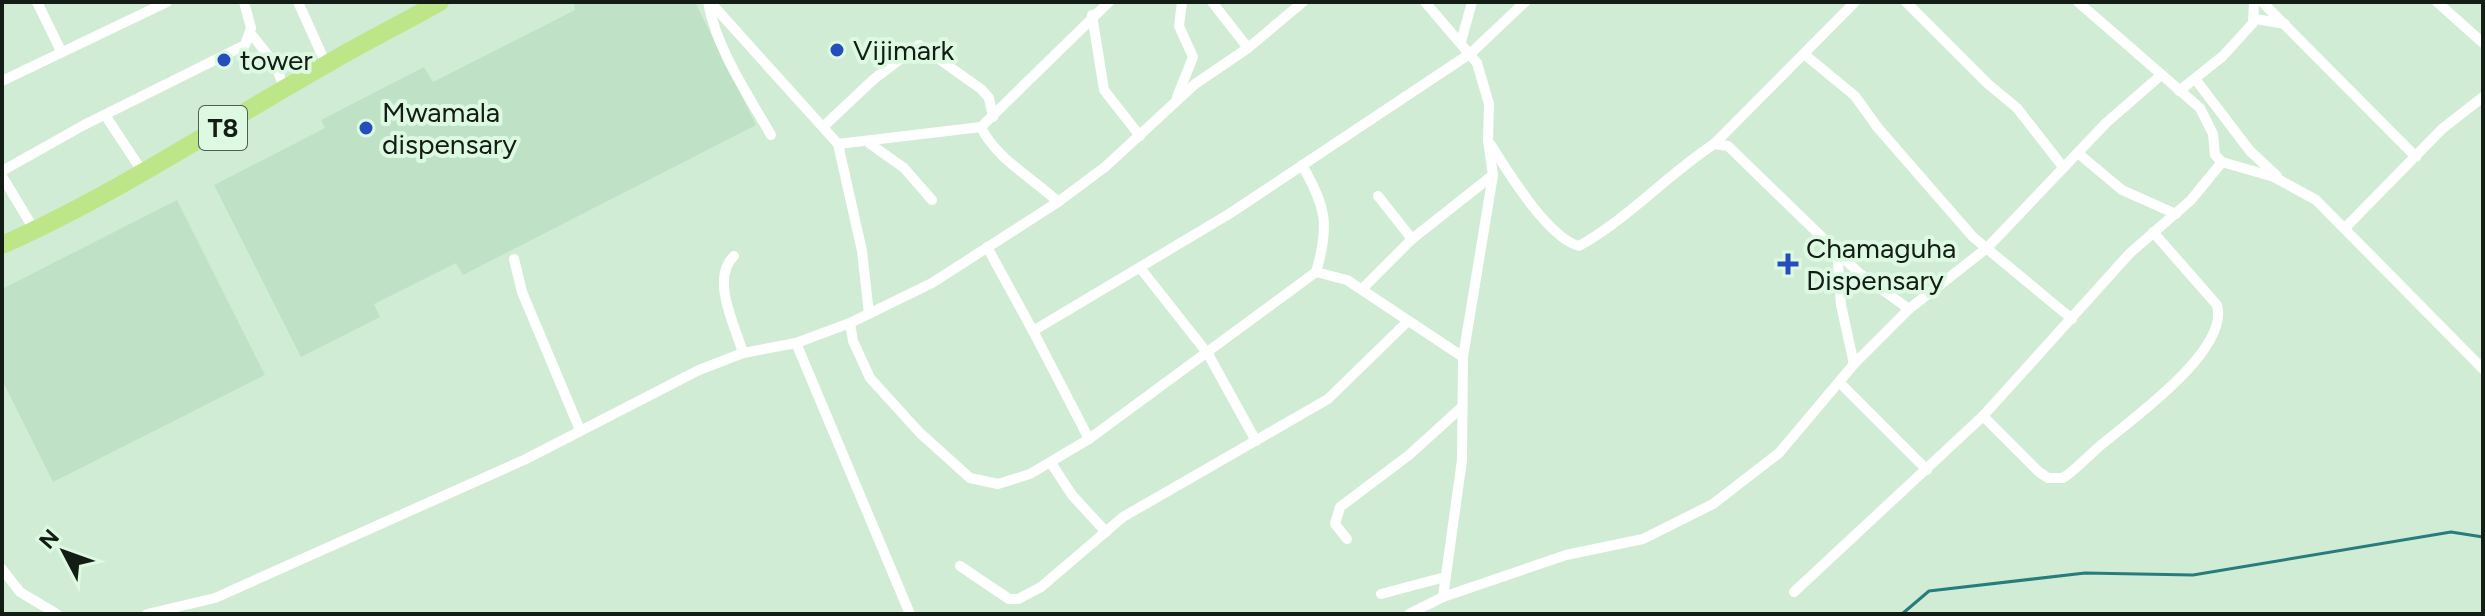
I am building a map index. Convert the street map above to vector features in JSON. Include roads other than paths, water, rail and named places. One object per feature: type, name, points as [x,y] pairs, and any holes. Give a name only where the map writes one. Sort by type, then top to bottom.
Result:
[{"type":"highway","name":"T8","points":[[2,245],[35,231],[440,2]]},
{"type":"street","points":[[37,2],[61,51]]},
{"type":"street","points":[[2,81],[167,2]]},
{"type":"street","points":[[244,2],[252,35],[275,64],[285,90]]},
{"type":"street","points":[[298,2],[326,64]]},
{"type":"street","points":[[709,2],[838,144],[862,251],[869,314]]},
{"type":"street","points":[[709,2],[712,23],[771,135]]},
{"type":"street","points":[[838,144],[869,143],[981,127],[1092,15],[1109,2]]},
{"type":"street","points":[[1175,102],[1193,57],[1179,26],[1182,2]]},
{"type":"street","points":[[1212,2],[1248,48]]},
{"type":"street","points":[[147,614],[228,593],[526,459],[699,370],[743,353],[796,343],[850,323],[932,283],[1058,202],[1140,136],[1195,84],[1248,48],[1303,2]]},
{"type":"street","points":[[1425,2],[1471,53],[1489,104],[1488,140],[1493,175],[1463,357],[1462,460],[1443,597]]},
{"type":"street","points":[[1461,42],[1472,2]]},
{"type":"street","points":[[1033,331],[1141,269],[1471,53],[1525,2]]},
{"type":"street","points":[[1488,140],[1522,193],[1565,239],[1579,246],[1610,227],[1714,144],[1855,2]]},
{"type":"street","points":[[1906,2],[1988,84],[2017,108],[2063,167]]},
{"type":"street","points":[[2078,2],[2200,108],[2210,124],[2215,155],[2222,162],[2281,180],[2316,200],[2483,369]]},
{"type":"street","points":[[2254,2],[2256,19]]},
{"type":"street","points":[[2262,2],[2416,157]]},
{"type":"street","points":[[2437,2],[2483,43]]},
{"type":"street","points":[[1092,15],[1104,90],[1140,136]]},
{"type":"street","points":[[2179,91],[2196,80],[2256,19]]},
{"type":"street","points":[[2256,19],[2285,24]]},
{"type":"street","points":[[35,231],[2,174],[105,115],[229,54],[245,45],[252,35]]},
{"type":"street","points":[[824,126],[874,79],[919,45],[981,89],[989,98],[993,117]]},
{"type":"street","points":[[1804,54],[1855,96],[1878,128],[1987,248],[2072,319]]},
{"type":"street","points":[[1409,614],[1443,597],[1587,549],[1643,539],[1713,504],[1779,453],[1841,384],[1854,364],[1909,309],[1987,248],[2120,110],[2160,76]]},
{"type":"street","points":[[2196,80],[2250,151],[2281,180]]},
{"type":"street","points":[[2346,227],[2442,129],[2483,97]]},
{"type":"street","points":[[105,115],[142,171]]},
{"type":"street","points":[[981,127],[1000,153],[1033,177],[1058,202]]},
{"type":"street","points":[[869,143],[904,168],[932,200]]},
{"type":"street","points":[[1714,144],[1733,149],[1873,285],[1909,309]]},
{"type":"street","points":[[2079,154],[2122,190],[2176,214]]},
{"type":"street","points":[[1794,592],[1983,416],[2222,162]]},
{"type":"street","points":[[850,323],[853,341],[870,378],[920,433],[970,478],[998,484],[1051,463],[1089,439],[1316,272],[1327,230],[1325,217],[1302,165]]},
{"type":"street","points":[[1362,289],[1412,239],[1493,175]]},
{"type":"street","points":[[1378,196],[1412,239]]},
{"type":"street","points":[[1983,416],[2039,472],[2048,478],[2063,478],[2183,375],[2217,326],[2219,313],[2217,305],[2153,232]]},
{"type":"street","points":[[987,247],[1089,439]]},
{"type":"street","points":[[1837,250],[1841,305],[1854,364]]},
{"type":"street","points":[[734,256],[722,277],[743,353]]},
{"type":"street","points":[[514,259],[522,292],[580,430]]},
{"type":"street","points":[[1141,269],[1208,354],[1256,441]]},
{"type":"street","points":[[1316,272],[1339,276],[1362,289],[1463,357]]},
{"type":"street","points":[[960,566],[1001,595],[1018,599],[1053,578],[1123,517],[1328,399],[1407,322]]},
{"type":"street","points":[[796,343],[910,614]]},
{"type":"street","points":[[1841,384],[1927,470]]},
{"type":"street","points":[[1347,539],[1335,524],[1340,507],[1409,455],[1462,407]]},
{"type":"street","points":[[1051,463],[1072,495],[1106,532]]},
{"type":"street","points":[[2,569],[20,592],[57,614]]},
{"type":"street","points":[[1381,594],[1445,577]]},
{"type":"waterway","points":[[1902,614],[1929,591],[2085,573],[2193,575],[2451,532],[2483,537]]},
{"type":"place","name":"Vijimark","points":[[837,50]]},
{"type":"place","name":"tower","points":[[224,60]]},
{"type":"place","name":"Mwamala dispensary","points":[[366,128]]},
{"type":"place","name":"Chamaguha Dispensary","points":[[1788,264]]}]
